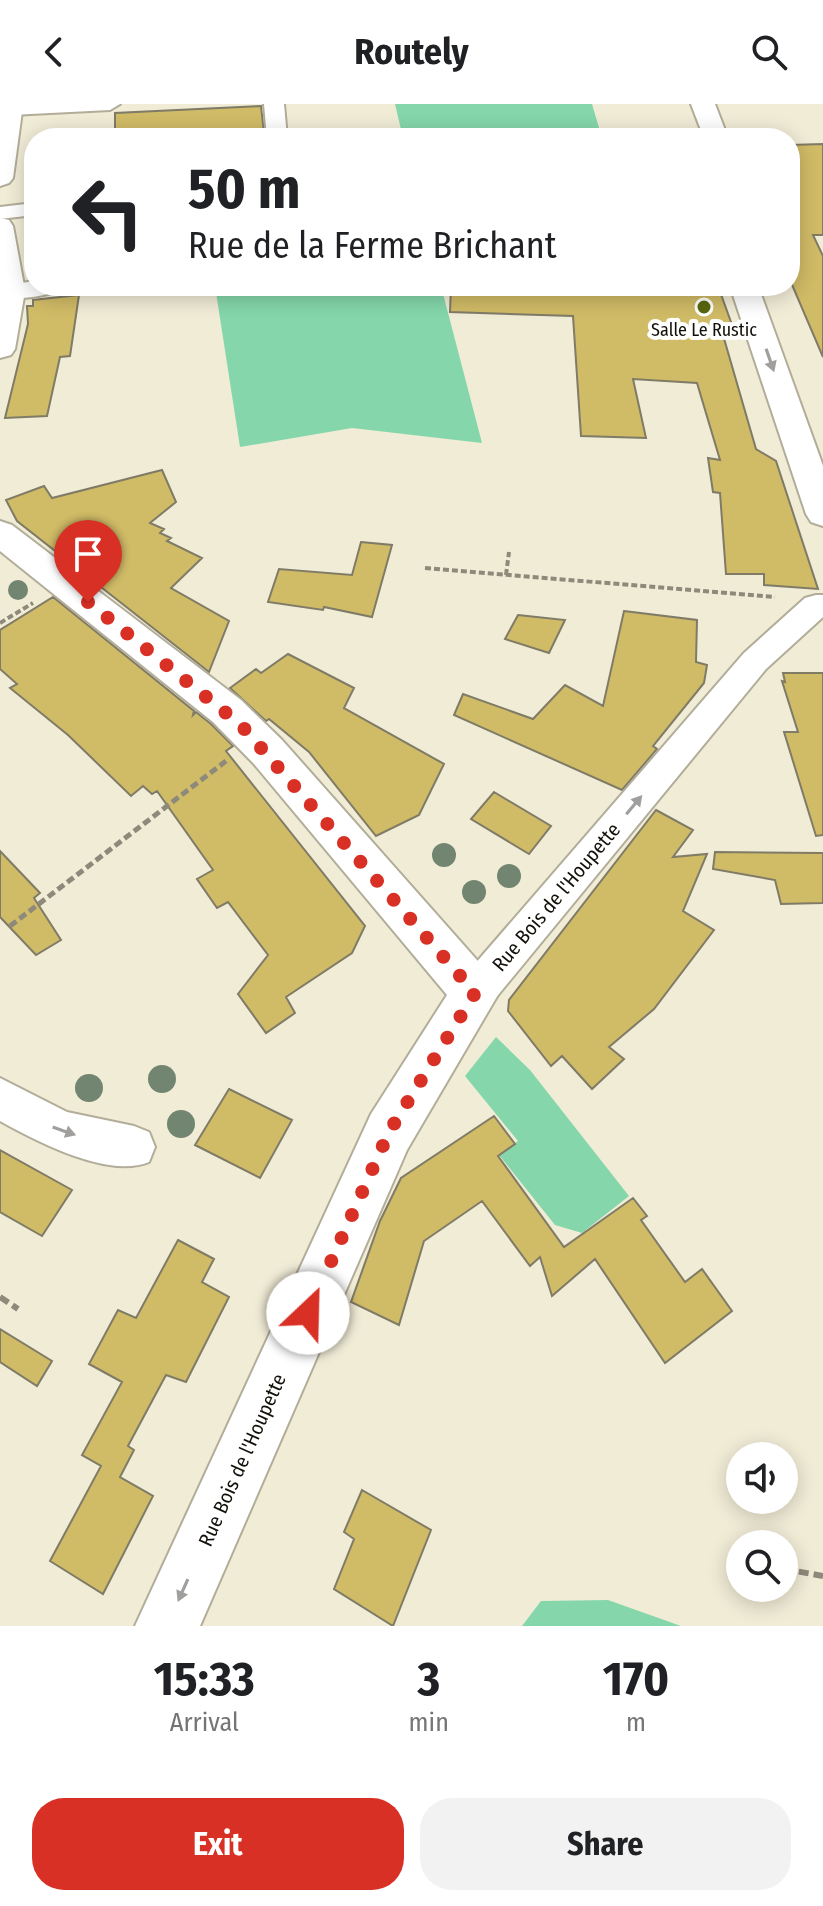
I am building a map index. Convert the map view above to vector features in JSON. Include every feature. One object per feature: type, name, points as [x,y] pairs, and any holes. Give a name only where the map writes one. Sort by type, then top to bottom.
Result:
[{"type":"street","points":[[0,178],[11,107],[110,104]]},
{"type":"street","points":[[274,104],[276,128]]},
{"type":"street","points":[[681,104],[689,128]]},
{"type":"street","points":[[703,104],[712,128]]},
{"type":"street","points":[[0,213],[24,210]]},
{"type":"street","points":[[0,226],[11,291],[0,349]]},
{"type":"street","points":[[11,291],[24,289]]},
{"type":"street","points":[[747,296],[823,514]]},
{"type":"street","points":[[775,296],[819,415]]},
{"type":"street","points":[[0,533],[227,711],[255,739],[475,993]]},
{"type":"street","name":"Rue Bois de l'Houpette","points":[[167,1626],[389,1132],[475,993],[755,661],[820,606]]},
{"type":"street","points":[[0,1098],[61,1132],[134,1147]]},
{"type":"path","points":[[506,575],[509,552]]},
{"type":"path","points":[[425,568],[799,599],[820,606]]},
{"type":"path","points":[[10,926],[255,739]]},
{"type":"path","points":[[0,1297],[18,1309]]},
{"type":"path","points":[[798,1572],[823,1576]]},
{"type":"green space","points":[[395,104],[592,104],[599,128],[401,128]]},
{"type":"green space","points":[[217,296],[444,296],[482,443],[352,428],[240,447]]},
{"type":"green space","points":[[496,1037],[530,1070],[629,1196],[582,1233],[555,1225],[499,1155],[518,1141],[465,1076]]},
{"type":"green space","points":[[608,1600],[681,1626],[522,1626],[541,1601]]},
{"type":"building","points":[[261,106],[263,128],[115,128],[115,113]]},
{"type":"building","points":[[823,144],[823,235],[813,235],[823,256],[823,357],[797,296],[800,296],[800,145]]},
{"type":"building","points":[[79,296],[70,356],[60,357],[47,416],[5,418],[28,324],[27,306],[33,306],[33,300]]},
{"type":"building","points":[[451,296],[722,296],[736,336],[723,335],[756,449],[776,461],[818,589],[764,585],[764,574],[726,574],[720,493],[713,492],[708,458],[720,460],[697,383],[633,379],[646,438],[581,436],[573,316],[450,312]]},
{"type":"building","points":[[162,470],[176,502],[150,523],[164,529],[160,533],[171,538],[167,541],[202,558],[171,588],[229,621],[209,672],[17,521],[6,500],[44,486],[52,498]]},
{"type":"building","points":[[361,542],[392,545],[372,617],[324,607],[323,610],[268,602],[279,569],[352,575]]},
{"type":"building","points":[[53,597],[194,711],[193,715],[196,712],[211,724],[233,746],[226,751],[365,926],[352,953],[286,997],[295,1013],[266,1033],[238,994],[268,955],[228,902],[217,908],[197,879],[213,870],[157,791],[152,794],[143,786],[131,796],[68,735],[10,688],[17,684],[0,669],[0,630]]},
{"type":"building","points":[[624,611],[697,620],[696,662],[707,665],[704,683],[653,746],[657,749],[622,790],[454,715],[463,694],[533,719],[565,685],[603,706]]},
{"type":"building","points":[[518,615],[565,620],[549,653],[505,639]]},
{"type":"building","points":[[288,654],[354,688],[344,708],[444,764],[419,815],[376,836],[309,752],[269,719],[266,721],[230,688],[256,669],[261,673]]},
{"type":"building","points":[[783,673],[823,673],[823,835],[816,836],[784,732],[798,732],[782,681],[785,682]]},
{"type":"building","points":[[494,792],[551,826],[529,854],[471,819]]},
{"type":"building","points":[[656,810],[693,830],[673,857],[707,854],[683,911],[714,930],[654,1009],[609,1047],[624,1059],[592,1089],[562,1056],[551,1066],[508,1011],[509,1000]]},
{"type":"building","points":[[0,851],[40,893],[34,898],[61,940],[36,955],[0,917]]},
{"type":"building","points":[[715,852],[823,853],[823,903],[781,904],[775,880],[713,869]]},
{"type":"building","points":[[229,1089],[292,1120],[260,1178],[195,1145]]},
{"type":"building","points":[[494,1116],[515,1144],[498,1156],[564,1247],[633,1198],[647,1216],[641,1220],[685,1282],[702,1269],[732,1311],[665,1363],[595,1259],[552,1296],[540,1257],[530,1266],[482,1201],[424,1241],[399,1325],[351,1302],[380,1221],[401,1178]]},
{"type":"building","points":[[0,1150],[72,1190],[42,1236],[0,1212]]},
{"type":"building","points":[[178,1240],[214,1259],[202,1282],[229,1297],[186,1382],[166,1375],[128,1446],[134,1450],[120,1477],[153,1496],[103,1594],[50,1561],[101,1466],[82,1455],[122,1382],[89,1364],[118,1310],[136,1318]]},
{"type":"building","points":[[0,1329],[52,1361],[37,1386],[0,1362]]},
{"type":"building","points":[[362,1490],[431,1530],[393,1626],[334,1589],[354,1539],[344,1532]]},
{"type":"place","name":"Salle Le Rustic","points":[[704,307]]},
{"type":"route","points":[[88,602],[227,711],[268,752],[475,993],[389,1132],[308,1313]]}]
